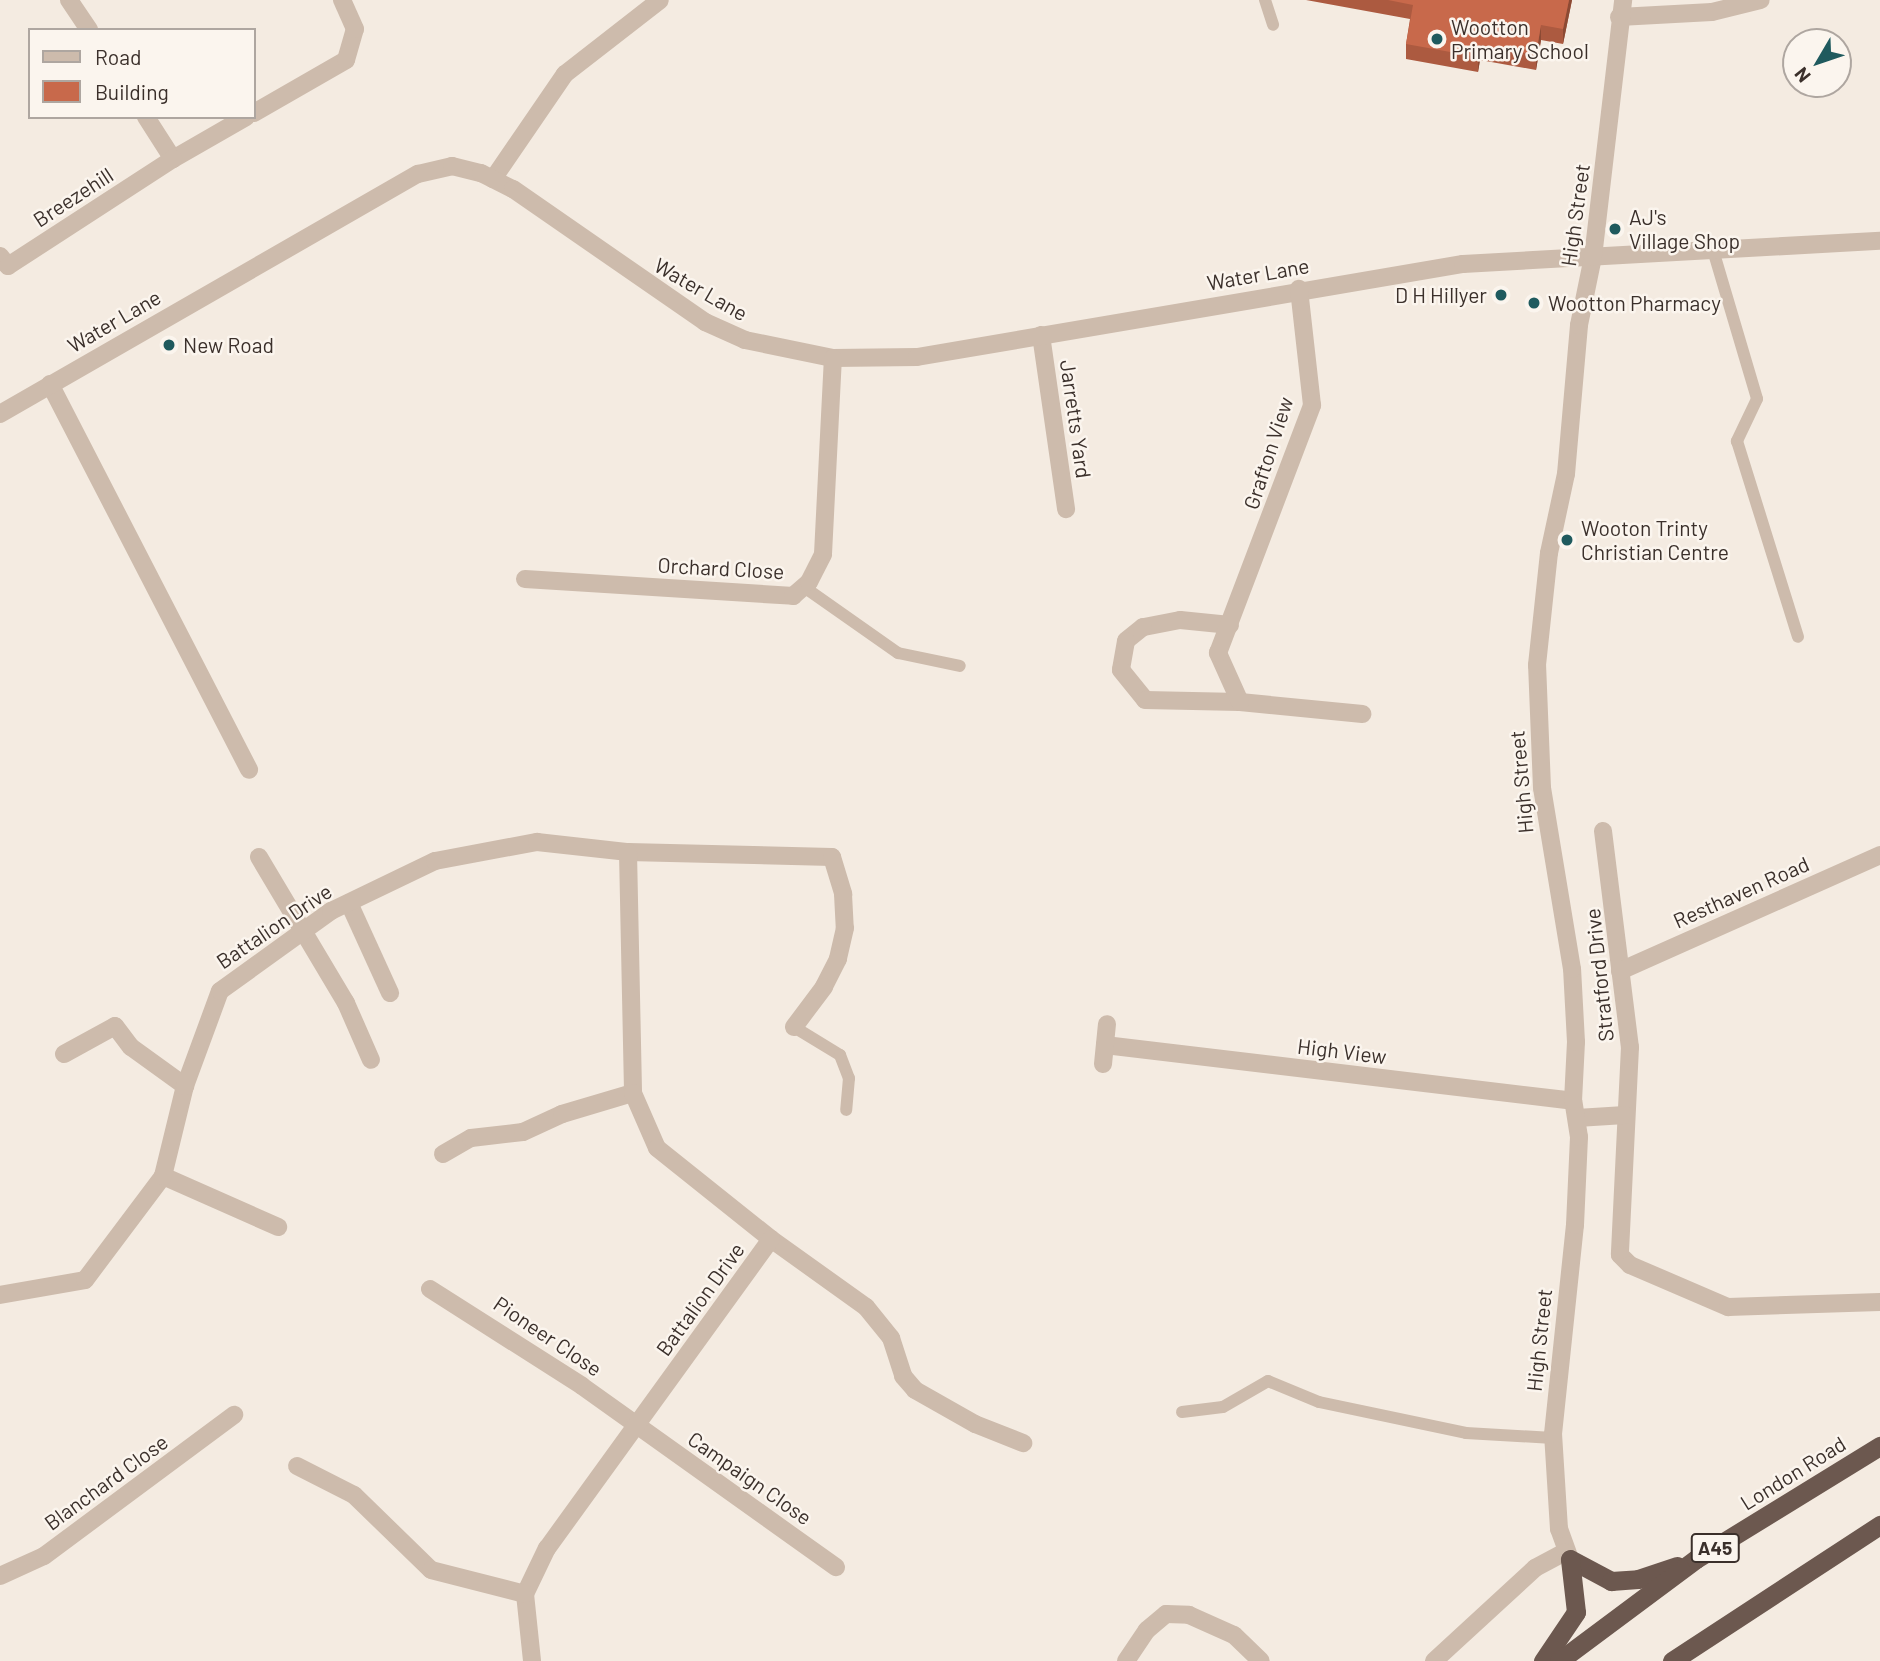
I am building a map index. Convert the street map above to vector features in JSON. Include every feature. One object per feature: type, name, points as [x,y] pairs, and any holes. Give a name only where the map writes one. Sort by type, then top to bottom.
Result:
[{"type":"highway","name":"London Road","points":[[1559,1661],[1696,1559],[1880,1446]]},
{"type":"highway","points":[[1672,1661],[1880,1525]]},
{"type":"highway","points":[[1568,1555],[1611,1581],[1638,1579],[1696,1559]]},
{"type":"highway","points":[[1543,1661],[1576,1612],[1568,1555]]},
{"type":"street","points":[[69,0],[88,28]]},
{"type":"street","points":[[256,112],[346,60],[355,29],[342,0]]},
{"type":"street","points":[[493,179],[565,74],[660,0]]},
{"type":"street","points":[[1621,9],[1698,13],[1761,0]]},
{"type":"street","name":"High Street","points":[[1568,1555],[1559,1529],[1553,1438],[1575,1225],[1572,969],[1546,827],[1536,665],[1549,553],[1566,474],[1578,325],[1594,257],[1621,9]]},
{"type":"street","points":[[147,119],[173,159]]},
{"type":"street","name":"Breezehill","points":[[0,256],[8,266],[173,159],[243,119]]},
{"type":"street","name":"Water Lane","points":[[0,414],[418,174],[452,166],[493,179],[705,322],[745,340],[833,358],[917,356],[1298,289],[1462,264],[1880,241]]},
{"type":"street","name":"Grafton View","points":[[1240,702],[1218,653],[1312,405],[1298,289]]},
{"type":"street","name":"Jarretts Yard","points":[[1041,335],[1066,509]]},
{"type":"street","name":"Orchard Close","points":[[525,579],[793,596],[804,587],[823,554],[833,358]]},
{"type":"street","points":[[50,384],[249,770]]},
{"type":"street","points":[[1230,625],[1181,620],[1143,626],[1126,641],[1121,670],[1145,700],[1240,702],[1362,714]]},
{"type":"street","name":"Stratford Drive","points":[[1603,831],[1630,1047],[1617,1234],[1623,1261],[1728,1307],[1880,1302]]},
{"type":"street","name":"Battalion Drive","points":[[0,1295],[85,1280],[163,1176],[185,1086],[220,991],[301,933],[349,903],[435,861],[537,842],[628,852],[832,858],[843,894],[845,928],[824,987],[794,1027]]},
{"type":"street","name":"Battalion Drive","points":[[525,1594],[547,1548],[771,1239],[657,1148],[633,1093],[628,852]]},
{"type":"street","name":"Resthaven Road","points":[[1620,971],[1880,855]]},
{"type":"street","points":[[259,856],[301,933],[346,1003],[371,1060]]},
{"type":"street","points":[[349,903],[390,993]]},
{"type":"street","points":[[1103,1065],[1107,1024]]},
{"type":"street","points":[[64,1054],[116,1026],[131,1047],[185,1086]]},
{"type":"street","name":"High View","points":[[1105,1045],[1575,1109]]},
{"type":"street","points":[[443,1154],[471,1138],[523,1132],[562,1114],[633,1093]]},
{"type":"street","points":[[1575,1109],[1625,1115]]},
{"type":"street","points":[[163,1176],[278,1227]]},
{"type":"street","points":[[771,1239],[866,1307],[891,1338],[903,1376],[915,1390],[975,1424],[1023,1443]]},
{"type":"street","name":"Pioneer Close","points":[[430,1289],[468,1310],[637,1426]]},
{"type":"street","name":"Blanchard Close","points":[[0,1576],[44,1556],[234,1415]]},
{"type":"street","name":"Campaign Close","points":[[637,1426],[836,1567]]},
{"type":"street","points":[[297,1466],[354,1495],[431,1570],[525,1594],[532,1661]]},
{"type":"street","points":[[1434,1661],[1535,1568],[1568,1555]]},
{"type":"street","points":[[1126,1661],[1147,1630],[1166,1614],[1189,1615],[1234,1635],[1261,1661]]},
{"type":"lane","points":[[1265,0],[1273,25]]},
{"type":"lane","points":[[1713,250],[1756,399],[1737,441],[1798,637]]},
{"type":"lane","points":[[804,587],[898,653],[960,666]]},
{"type":"lane","points":[[794,1027],[841,1055],[849,1078],[846,1110]]},
{"type":"lane","points":[[1182,1412],[1223,1407],[1268,1381],[1319,1402],[1466,1433],[1553,1438]]},
{"type":"building","points":[[1388,0],[1569,0],[1563,29],[1541,25],[1536,55],[1480,45],[1478,57],[1406,44],[1413,5]]},
{"type":"place","name":"Wootton Primary School","points":[[1437,39]]},
{"type":"place","name":"AJ's Village Shop","points":[[1615,229]]},
{"type":"place","name":"D H Hillyer","points":[[1501,295]]},
{"type":"place","name":"Wootton Pharmacy","points":[[1534,303]]},
{"type":"place","name":"New Road","points":[[169,345]]},
{"type":"place","name":"Wooton Trinty Christian Centre","points":[[1567,540]]}]
